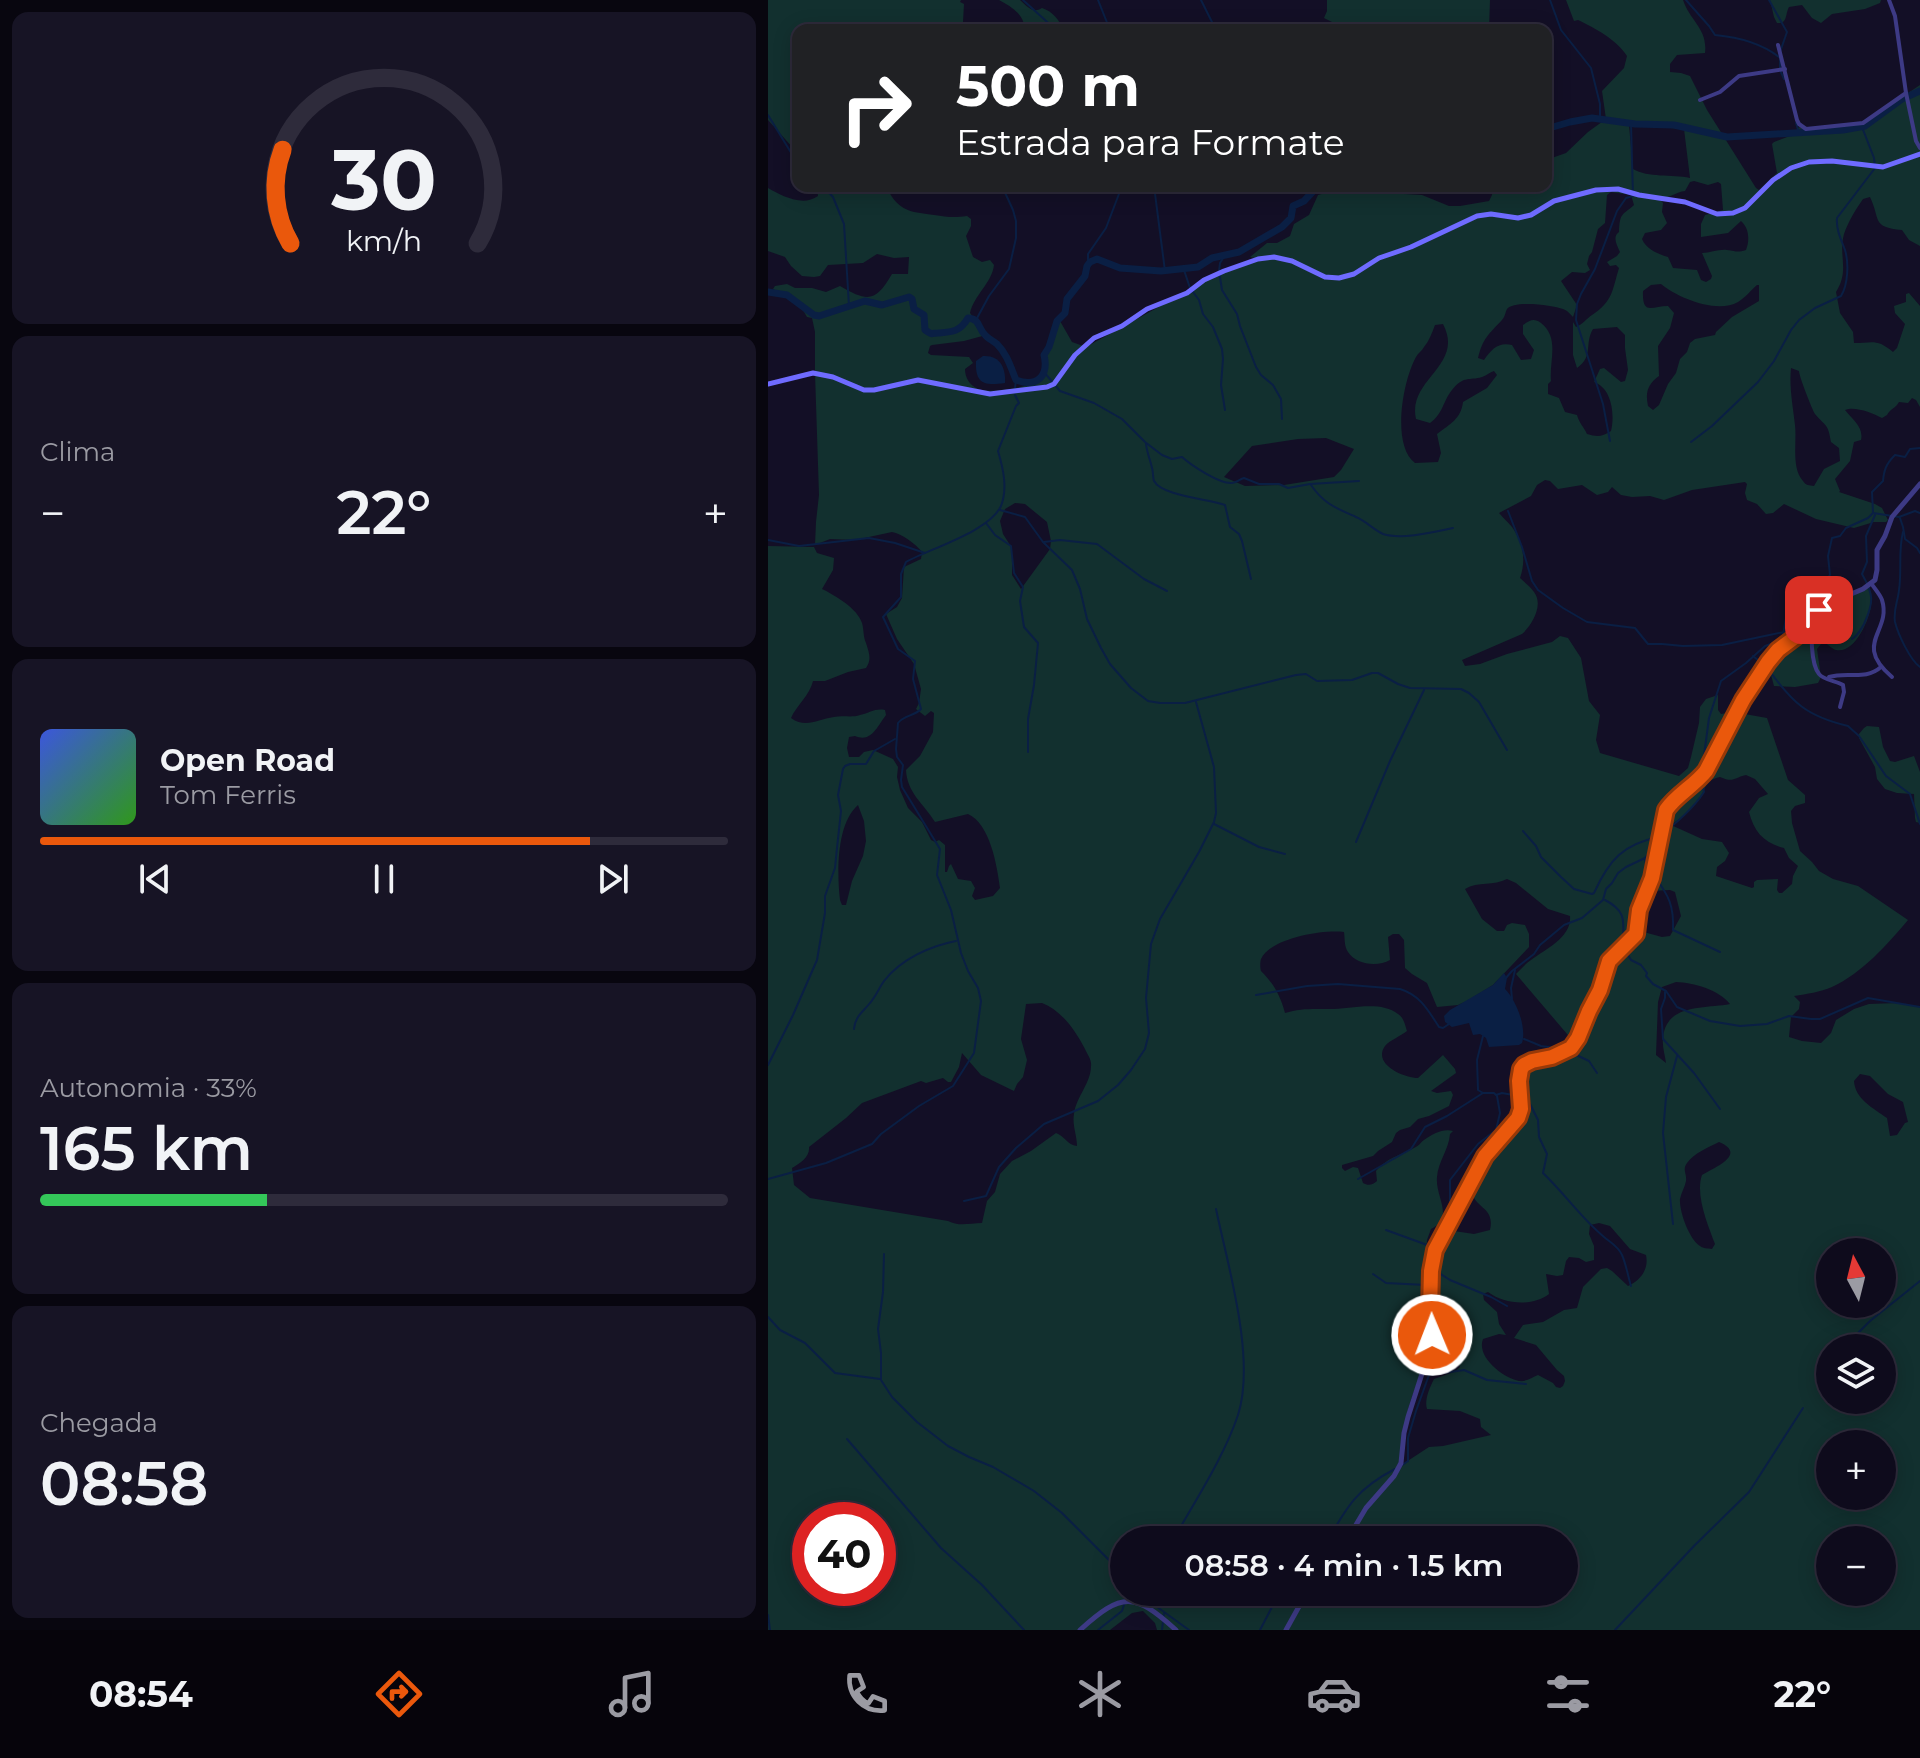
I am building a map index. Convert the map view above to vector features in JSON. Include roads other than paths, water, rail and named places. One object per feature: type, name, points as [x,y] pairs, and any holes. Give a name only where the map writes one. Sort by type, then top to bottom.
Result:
[{"type":"main road","points":[[768,384],[813,373],[833,377],[864,390],[918,380],[990,394],[1047,387],[1054,384],[1075,355],[1094,338],[1122,326],[1147,309],[1187,293],[1204,280],[1258,259],[1274,257],[1292,261],[1325,277],[1339,278],[1354,274],[1379,258],[1411,247],[1477,216],[1491,214],[1518,218],[1531,215],[1554,201],[1596,190],[1618,189],[1685,202],[1717,214],[1733,213],[1745,208],[1773,180],[1791,168],[1809,162],[1832,161],[1883,167],[1920,154]]},
{"type":"street","points":[[1889,0],[1895,16],[1906,93],[1920,148]]},
{"type":"street","points":[[1778,45],[1797,120],[1806,129],[1863,123],[1906,93]]},
{"type":"street","points":[[1700,100],[1720,92],[1739,76],[1785,69]]},
{"type":"street","points":[[1355,1526],[1401,1463],[1408,1417],[1430,1349],[1432,1259],[1441,1236],[1480,1165],[1518,1118],[1521,1109],[1521,1069],[1532,1061],[1565,1052],[1574,1044],[1600,990],[1609,961],[1636,934],[1639,910],[1652,878],[1669,804],[1706,771],[1743,700],[1778,650],[1806,629],[1815,614],[1875,580],[1877,550],[1892,517],[1920,484]]},
{"type":"street","points":[[1871,583],[1883,605],[1873,648],[1881,666],[1892,677]]},
{"type":"street","points":[[1815,614],[1811,635],[1818,673],[1843,685],[1840,707]]},
{"type":"street","points":[[1827,678],[1868,675],[1881,666]]},
{"type":"street","points":[[1080,1630],[1108,1607],[1131,1602],[1146,1605],[1176,1630]]},
{"type":"street","points":[[1286,1630],[1299,1606]]},
{"type":"water","points":[[983,356],[998,360],[1005,383],[991,384],[979,379],[976,361]]},
{"type":"water","points":[[1504,973],[1507,978],[1505,989],[1517,1007],[1522,1022],[1522,1043],[1489,1047],[1486,1038],[1480,1034],[1473,1035],[1469,1023],[1452,1027],[1445,1022],[1444,1016],[1450,1010],[1493,985]]},
{"type":"waterway","points":[[1023,0],[1049,24]]},
{"type":"waterway","points":[[1098,0],[1108,24]]},
{"type":"waterway","points":[[1201,0],[1213,24]]},
{"type":"waterway","points":[[1550,0],[1561,30],[1591,68],[1600,104],[1600,119]]},
{"type":"waterway","points":[[1686,0],[1715,35],[1748,42],[1779,57]]},
{"type":"waterway","points":[[1769,0],[1787,32],[1780,52]]},
{"type":"waterway","points":[[1780,58],[1784,79]]},
{"type":"waterway","points":[[1552,127],[1592,118],[1674,125],[1727,137],[1843,130],[1865,126],[1902,99],[1920,91]]},
{"type":"waterway","points":[[768,115],[792,154]]},
{"type":"waterway","points":[[1796,123],[1799,133]]},
{"type":"waterway","points":[[1610,441],[1603,404],[1576,320],[1577,304],[1595,269],[1617,211],[1626,198],[1633,196],[1631,124]]},
{"type":"waterway","points":[[1691,442],[1758,382],[1799,320],[1815,308],[1841,296],[1847,261],[1837,218],[1875,168],[1862,127]]},
{"type":"waterway","points":[[828,192],[844,224],[849,306]]},
{"type":"waterway","points":[[976,320],[1009,269],[1016,238],[1016,221],[1005,192]]},
{"type":"waterway","points":[[1088,264],[1088,254],[1106,228],[1120,192]]},
{"type":"waterway","points":[[1155,192],[1165,271]]},
{"type":"waterway","points":[[768,292],[787,295],[819,316],[865,301],[882,305],[909,297],[914,309],[924,315],[925,330],[931,334],[955,330],[968,318],[977,322],[986,336],[1000,348],[1016,380],[1030,382],[1043,374],[1044,355],[1057,321],[1065,313],[1067,299],[1085,276],[1090,262],[1097,259],[1120,268],[1161,271],[1198,267],[1212,258],[1239,252],[1282,227],[1291,218],[1293,206],[1312,192]]},
{"type":"waterway","points":[[1225,255],[1219,271],[1222,290],[1237,314],[1256,367],[1281,399],[1282,419]]},
{"type":"waterway","points":[[1184,270],[1222,349],[1221,385],[1225,410]]},
{"type":"waterway","points":[[1044,372],[1060,391],[1094,403],[1122,419],[1162,455],[1172,459],[1182,457],[1220,480],[1232,483],[1244,478],[1259,484],[1279,484],[1288,488],[1359,481]]},
{"type":"waterway","points":[[1015,388],[1016,380]]},
{"type":"waterway","points":[[768,1179],[826,1163],[872,1144],[919,1106],[953,1086],[974,1053],[981,1001],[978,988],[961,953],[951,910],[937,875],[940,849],[902,787],[903,765],[897,757],[898,723],[921,709],[913,679],[915,661],[898,649],[883,617],[901,597],[901,574],[906,562],[972,531],[995,515],[1001,506],[1004,485],[998,451],[1019,403],[1015,395]]},
{"type":"waterway","points":[[1146,444],[1154,480],[1159,486],[1176,494],[1225,505],[1230,527],[1242,541],[1251,579]]},
{"type":"waterway","points":[[1873,512],[1872,492],[1883,481],[1889,461],[1895,455],[1905,457],[1910,449],[1920,448]]},
{"type":"waterway","points":[[1311,485],[1331,505],[1383,534],[1408,536],[1453,528]]},
{"type":"waterway","points":[[1000,510],[1025,517],[1043,542],[1072,570],[1087,619],[1110,664],[1131,688],[1148,701],[1185,703],[1296,675],[1306,674],[1317,681],[1352,680],[1378,673],[1410,688],[1461,689],[1469,693],[1479,702],[1507,750]]},
{"type":"waterway","points":[[1508,511],[1532,581],[1538,590],[1587,622],[1635,628],[1648,644],[1683,646],[1722,645],[1784,632]]},
{"type":"waterway","points":[[1699,775],[1709,718],[1721,681],[1765,646],[1782,640],[1786,618],[1797,596],[1823,584],[1830,575],[1828,556],[1832,538],[1840,536],[1846,528],[1873,513],[1899,517],[1915,511],[1920,513]]},
{"type":"waterway","points":[[1852,639],[1870,610],[1871,593],[1862,574],[1867,562],[1866,536],[1875,515]]},
{"type":"waterway","points":[[1900,518],[1905,539],[1920,553]]},
{"type":"waterway","points":[[986,523],[995,535],[1011,546],[1014,573],[1023,587],[1020,601],[1024,627],[1038,643],[1028,719],[1028,752]]},
{"type":"waterway","points":[[1903,532],[1895,622],[1912,659],[1920,667]]},
{"type":"waterway","points":[[768,540],[799,546],[869,538],[925,553]]},
{"type":"waterway","points":[[1044,542],[1060,540],[1097,544],[1144,579],[1167,591]]},
{"type":"waterway","points":[[1753,656],[1764,665]]},
{"type":"waterway","points":[[1768,669],[1785,691],[1811,713],[1848,726],[1859,736],[1886,776],[1910,794],[1920,824]]},
{"type":"waterway","points":[[1356,842],[1424,690]]},
{"type":"waterway","points":[[964,1201],[986,1196],[999,1167],[1016,1148],[1044,1124],[1098,1101],[1118,1085],[1145,1049],[1149,1033],[1146,998],[1151,944],[1160,919],[1199,852],[1216,813],[1214,767],[1196,702]]},
{"type":"waterway","points":[[768,1065],[817,960],[825,896],[835,868],[841,811],[838,795],[843,769],[850,764],[866,764],[874,751],[895,739]]},
{"type":"waterway","points":[[1664,832],[1686,814],[1704,792],[1702,781]]},
{"type":"waterway","points":[[1214,824],[1259,847],[1285,854]]},
{"type":"waterway","points":[[1523,831],[1541,857],[1574,889],[1592,894],[1605,871],[1619,855],[1636,844],[1659,837]]},
{"type":"waterway","points":[[1505,979],[1564,925],[1582,918],[1603,900],[1606,889],[1618,873],[1645,858],[1656,845]]},
{"type":"waterway","points":[[1645,860],[1650,872]]},
{"type":"waterway","points":[[1655,877],[1670,902],[1673,930],[1720,952]]},
{"type":"waterway","points":[[1605,900],[1621,913],[1623,944]]},
{"type":"waterway","points":[[854,1029],[858,1017],[899,966],[926,950],[956,941]]},
{"type":"waterway","points":[[1625,950],[1631,960],[1641,965],[1653,984],[1666,991],[1677,1007],[1710,1021],[1740,1026],[1767,1024],[1789,1016],[1820,1019],[1868,998],[1920,1007]]},
{"type":"waterway","points":[[1512,999],[1515,970]]},
{"type":"waterway","points":[[1256,995],[1338,984],[1400,989],[1418,999],[1439,1027],[1449,1024]]},
{"type":"waterway","points":[[1665,992],[1661,1009],[1663,1039],[1694,1073],[1720,1109]]},
{"type":"waterway","points":[[1483,1036],[1477,1060],[1478,1090],[1483,1093]]},
{"type":"waterway","points":[[1524,1039],[1541,1046],[1564,1049]]},
{"type":"waterway","points":[[1570,1052],[1589,1061],[1597,1073]]},
{"type":"waterway","points":[[1673,1224],[1663,1133],[1666,1097],[1677,1056]]},
{"type":"waterway","points":[[1358,1179],[1411,1149],[1425,1127],[1483,1093],[1524,1097],[1538,1120],[1539,1137],[1547,1154],[1543,1173],[1619,1250],[1631,1286]]},
{"type":"waterway","points":[[1373,1274],[1386,1283],[1426,1285],[1424,1264],[1434,1239],[1450,1213],[1450,1180],[1478,1144],[1496,1130],[1500,1113],[1497,1096]]},
{"type":"waterway","points":[[1181,1526],[1225,1447],[1238,1415],[1243,1392],[1244,1367],[1238,1312],[1216,1209]]},
{"type":"waterway","points":[[1386,1230],[1430,1246]]},
{"type":"waterway","points":[[884,1254],[878,1329],[881,1380],[892,1397],[948,1446],[1034,1491],[1062,1513],[1110,1561]]},
{"type":"waterway","points":[[1425,1264],[1450,1280],[1507,1306]]},
{"type":"waterway","points":[[1857,1334],[1920,1281]]},
{"type":"waterway","points":[[768,1317],[780,1330],[805,1343],[835,1373],[880,1379]]},
{"type":"waterway","points":[[1401,1466],[1408,1461],[1408,1438],[1429,1375],[1464,1370],[1487,1380],[1526,1384]]},
{"type":"waterway","points":[[1615,1630],[1749,1492],[1803,1408]]},
{"type":"waterway","points":[[847,1439],[941,1548],[982,1585],[1024,1630]]},
{"type":"waterway","points":[[1336,1526],[1363,1491],[1395,1469]]},
{"type":"waterway","points":[[1098,1630],[1122,1611],[1124,1606]]},
{"type":"waterway","points":[[1156,1606],[1189,1630]]},
{"type":"waterway","points":[[1260,1630],[1273,1606]]},
{"type":"waterway","points":[[1162,1630],[1164,1613]]},
{"type":"waterway","points":[[768,1615],[770,1630]]}]
